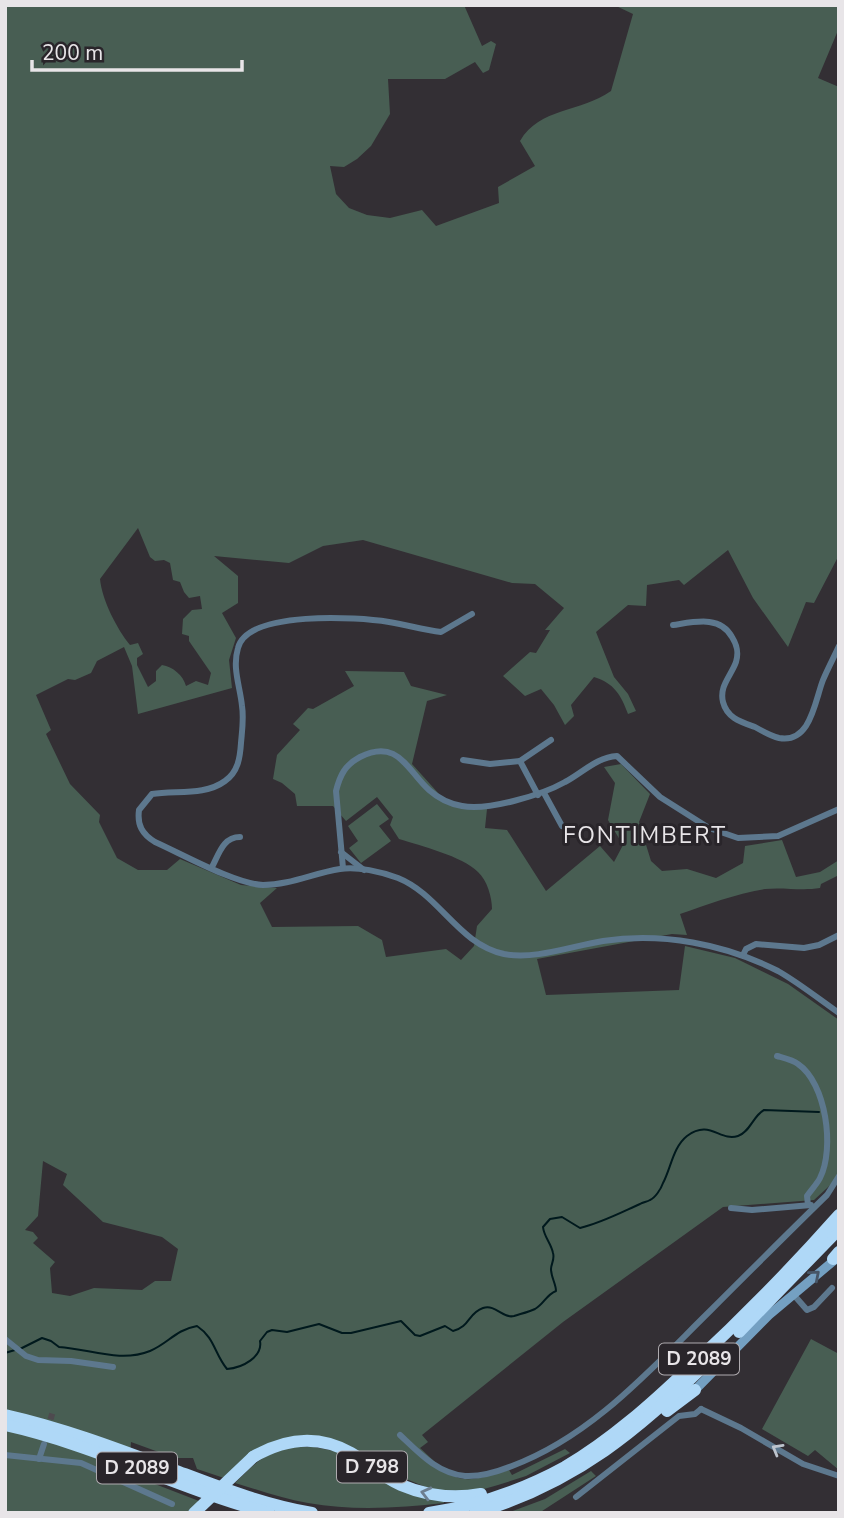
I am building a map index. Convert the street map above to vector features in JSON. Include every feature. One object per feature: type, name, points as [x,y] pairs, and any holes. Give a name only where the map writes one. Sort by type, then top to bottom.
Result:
[{"type":"highway","points":[[818,1238],[839,1204]]},
{"type":"highway","name":"D 2089","points":[[429,1513],[487,1500],[522,1487],[567,1465],[605,1440],[717,1342],[839,1214]]},
{"type":"highway","name":"D 2089","points":[[475,1513],[540,1489],[598,1456],[678,1391],[839,1229]]},
{"type":"highway","points":[[598,1456],[607,1457],[695,1390]]},
{"type":"highway","name":"D 2089","points":[[5,1415],[52,1426],[233,1493],[312,1513]]},
{"type":"highway","name":"D 2089","points":[[5,1424],[50,1434],[230,1502],[269,1513]]},
{"type":"highway","name":"D 798","points":[[194,1513],[253,1457],[268,1449],[298,1440],[329,1444],[348,1452],[399,1484],[441,1497],[465,1497],[494,1491],[558,1463],[567,1465]]},
{"type":"street","points":[[472,614],[442,632],[388,622],[321,617],[273,624],[247,634],[238,644],[235,666],[243,708],[240,759],[235,770],[223,783],[213,788],[152,794],[139,810],[140,827],[146,836],[242,882],[280,884],[343,868],[397,878],[430,897],[468,936],[490,950],[505,954],[530,955],[616,939],[654,937],[693,942],[743,955],[780,972],[839,1013]]},
{"type":"street","points":[[673,625],[704,621],[719,624],[728,631],[738,651],[735,664],[723,686],[723,702],[727,711],[734,719],[780,738],[794,736],[809,722],[823,680],[839,646]]},
{"type":"street","points":[[463,760],[490,764],[520,761],[551,740]]},
{"type":"street","points":[[343,868],[336,791],[344,769],[364,755],[384,752],[402,759],[429,791],[439,798],[462,806],[477,807],[541,794],[601,759],[617,756],[660,797],[709,828],[738,838],[778,836],[839,809]]},
{"type":"street","points":[[520,761],[562,826]]},
{"type":"street","points":[[212,867],[227,840],[240,837]]},
{"type":"street","points":[[341,852],[364,870]]},
{"type":"street","points":[[743,955],[746,949],[756,944],[804,948],[820,945],[839,935]]},
{"type":"street","points":[[777,1056],[797,1063],[811,1076],[824,1107],[826,1146],[822,1175],[807,1196],[808,1205]]},
{"type":"street","points":[[400,1435],[428,1461],[447,1472],[474,1476],[496,1472],[556,1447],[581,1430],[640,1380],[827,1195],[839,1176]]},
{"type":"street","points":[[731,1208],[752,1210],[817,1205]]},
{"type":"street","points":[[837,1256],[793,1294],[695,1390],[701,1409],[803,1464],[839,1476]]},
{"type":"street","points":[[793,1294],[807,1310],[814,1307],[832,1288]]},
{"type":"street","points":[[8,1341],[26,1356],[38,1360],[113,1367]]},
{"type":"street","points":[[576,1497],[679,1416],[695,1414],[701,1409]]},
{"type":"street","points":[[39,1459],[44,1444]]},
{"type":"street","points":[[5,1455],[81,1463],[172,1504]]},
{"type":"green space","points":[[5,5],[464,5],[482,46],[491,41],[496,44],[489,70],[483,73],[475,62],[445,79],[388,79],[390,114],[371,146],[344,167],[330,166],[336,194],[349,208],[367,215],[390,218],[422,210],[436,226],[499,203],[498,187],[535,166],[520,141],[528,130],[549,116],[587,103],[611,91],[633,14],[614,5],[839,5],[839,28],[818,78],[839,87],[839,555],[814,603],[806,602],[788,647],[753,598],[728,550],[684,585],[679,580],[647,585],[646,606],[628,605],[596,632],[614,677],[628,694],[636,711],[628,714],[616,691],[594,677],[571,705],[574,716],[565,725],[541,689],[525,696],[503,676],[530,652],[536,653],[550,630],[545,630],[564,608],[535,584],[512,583],[363,540],[323,546],[289,563],[214,556],[238,576],[238,603],[222,613],[236,638],[229,660],[232,688],[138,714],[132,666],[124,647],[97,661],[91,673],[75,680],[68,679],[36,695],[51,730],[46,734],[70,784],[100,815],[99,822],[117,858],[138,870],[167,870],[180,859],[241,885],[277,888],[260,903],[272,927],[358,926],[382,940],[386,957],[446,949],[461,960],[474,946],[477,926],[492,909],[491,899],[484,879],[471,866],[441,852],[399,839],[390,825],[393,817],[377,797],[346,821],[333,806],[297,806],[295,794],[273,779],[277,755],[300,730],[293,724],[308,708],[313,709],[354,686],[345,671],[404,672],[411,686],[447,695],[427,701],[412,764],[448,804],[487,809],[485,828],[507,830],[546,891],[600,846],[614,862],[623,845],[608,820],[615,783],[604,767],[621,764],[650,794],[639,822],[651,861],[662,871],[687,869],[716,878],[743,863],[745,846],[782,840],[796,877],[820,872],[839,860],[839,875],[821,884],[820,888],[765,889],[733,896],[680,914],[687,935],[672,934],[537,959],[546,995],[679,990],[685,946],[735,958],[788,984],[839,1020],[839,1177],[814,1200],[723,1207],[563,1322],[422,1435],[428,1442],[420,1448],[443,1469],[460,1478],[479,1478],[509,1470],[512,1475],[565,1449],[570,1453],[526,1476],[470,1493],[438,1492],[394,1474],[374,1459],[333,1441],[306,1436],[224,1478],[197,1469],[193,1458],[175,1458],[131,1442],[129,1474],[199,1501],[187,1513],[5,1513]],"holes":[[[138,528],[150,557],[155,561],[164,560],[170,563],[173,580],[180,582],[189,598],[200,596],[202,609],[192,610],[183,619],[182,634],[189,636],[189,641],[211,673],[208,685],[196,681],[186,686],[177,672],[162,665],[156,671],[156,681],[148,687],[137,665],[137,658],[143,654],[138,643],[130,645],[111,614],[100,579]],[[43,1161],[67,1174],[63,1185],[103,1222],[162,1237],[178,1249],[171,1281],[155,1281],[142,1290],[94,1288],[70,1296],[52,1293],[50,1268],[55,1262],[33,1243],[38,1238],[33,1232],[25,1230],[38,1216]]]},
{"type":"green space","points":[[377,804],[389,819],[379,826],[391,841],[361,863],[349,848],[358,841],[348,826]]},
{"type":"green space","points":[[811,1339],[839,1354],[839,1470],[815,1450],[808,1456],[762,1429]]},
{"type":"green space","points":[[291,1447],[314,1447],[334,1451],[443,1500],[444,1503],[376,1508],[325,1506],[289,1499],[235,1483],[260,1460]]},
{"type":"green space","points":[[591,1471],[596,1476],[539,1513],[507,1513],[545,1499]]},
{"type":"waterway","points":[[20,1349],[42,1338],[59,1347],[127,1356],[150,1351],[183,1330],[197,1326],[211,1341],[227,1369],[255,1357],[260,1341],[272,1330],[287,1332],[319,1324],[342,1333],[351,1333],[401,1321],[415,1335],[420,1336],[445,1326],[453,1331],[459,1329],[474,1313],[483,1308],[492,1308],[514,1316],[535,1309],[556,1291],[551,1269],[553,1255],[543,1227],[550,1219],[562,1217],[580,1228],[652,1199],[661,1188],[678,1146],[695,1131],[708,1130],[732,1137],[746,1131],[764,1110],[819,1112]]},
{"type":"waterway","points":[[5,1353],[15,1350]]},
{"type":"tunnel","points":[[48,1428],[53,1411]]},
{"type":"district","name":"FONTIMBERT","points":[[645,835]]}]
